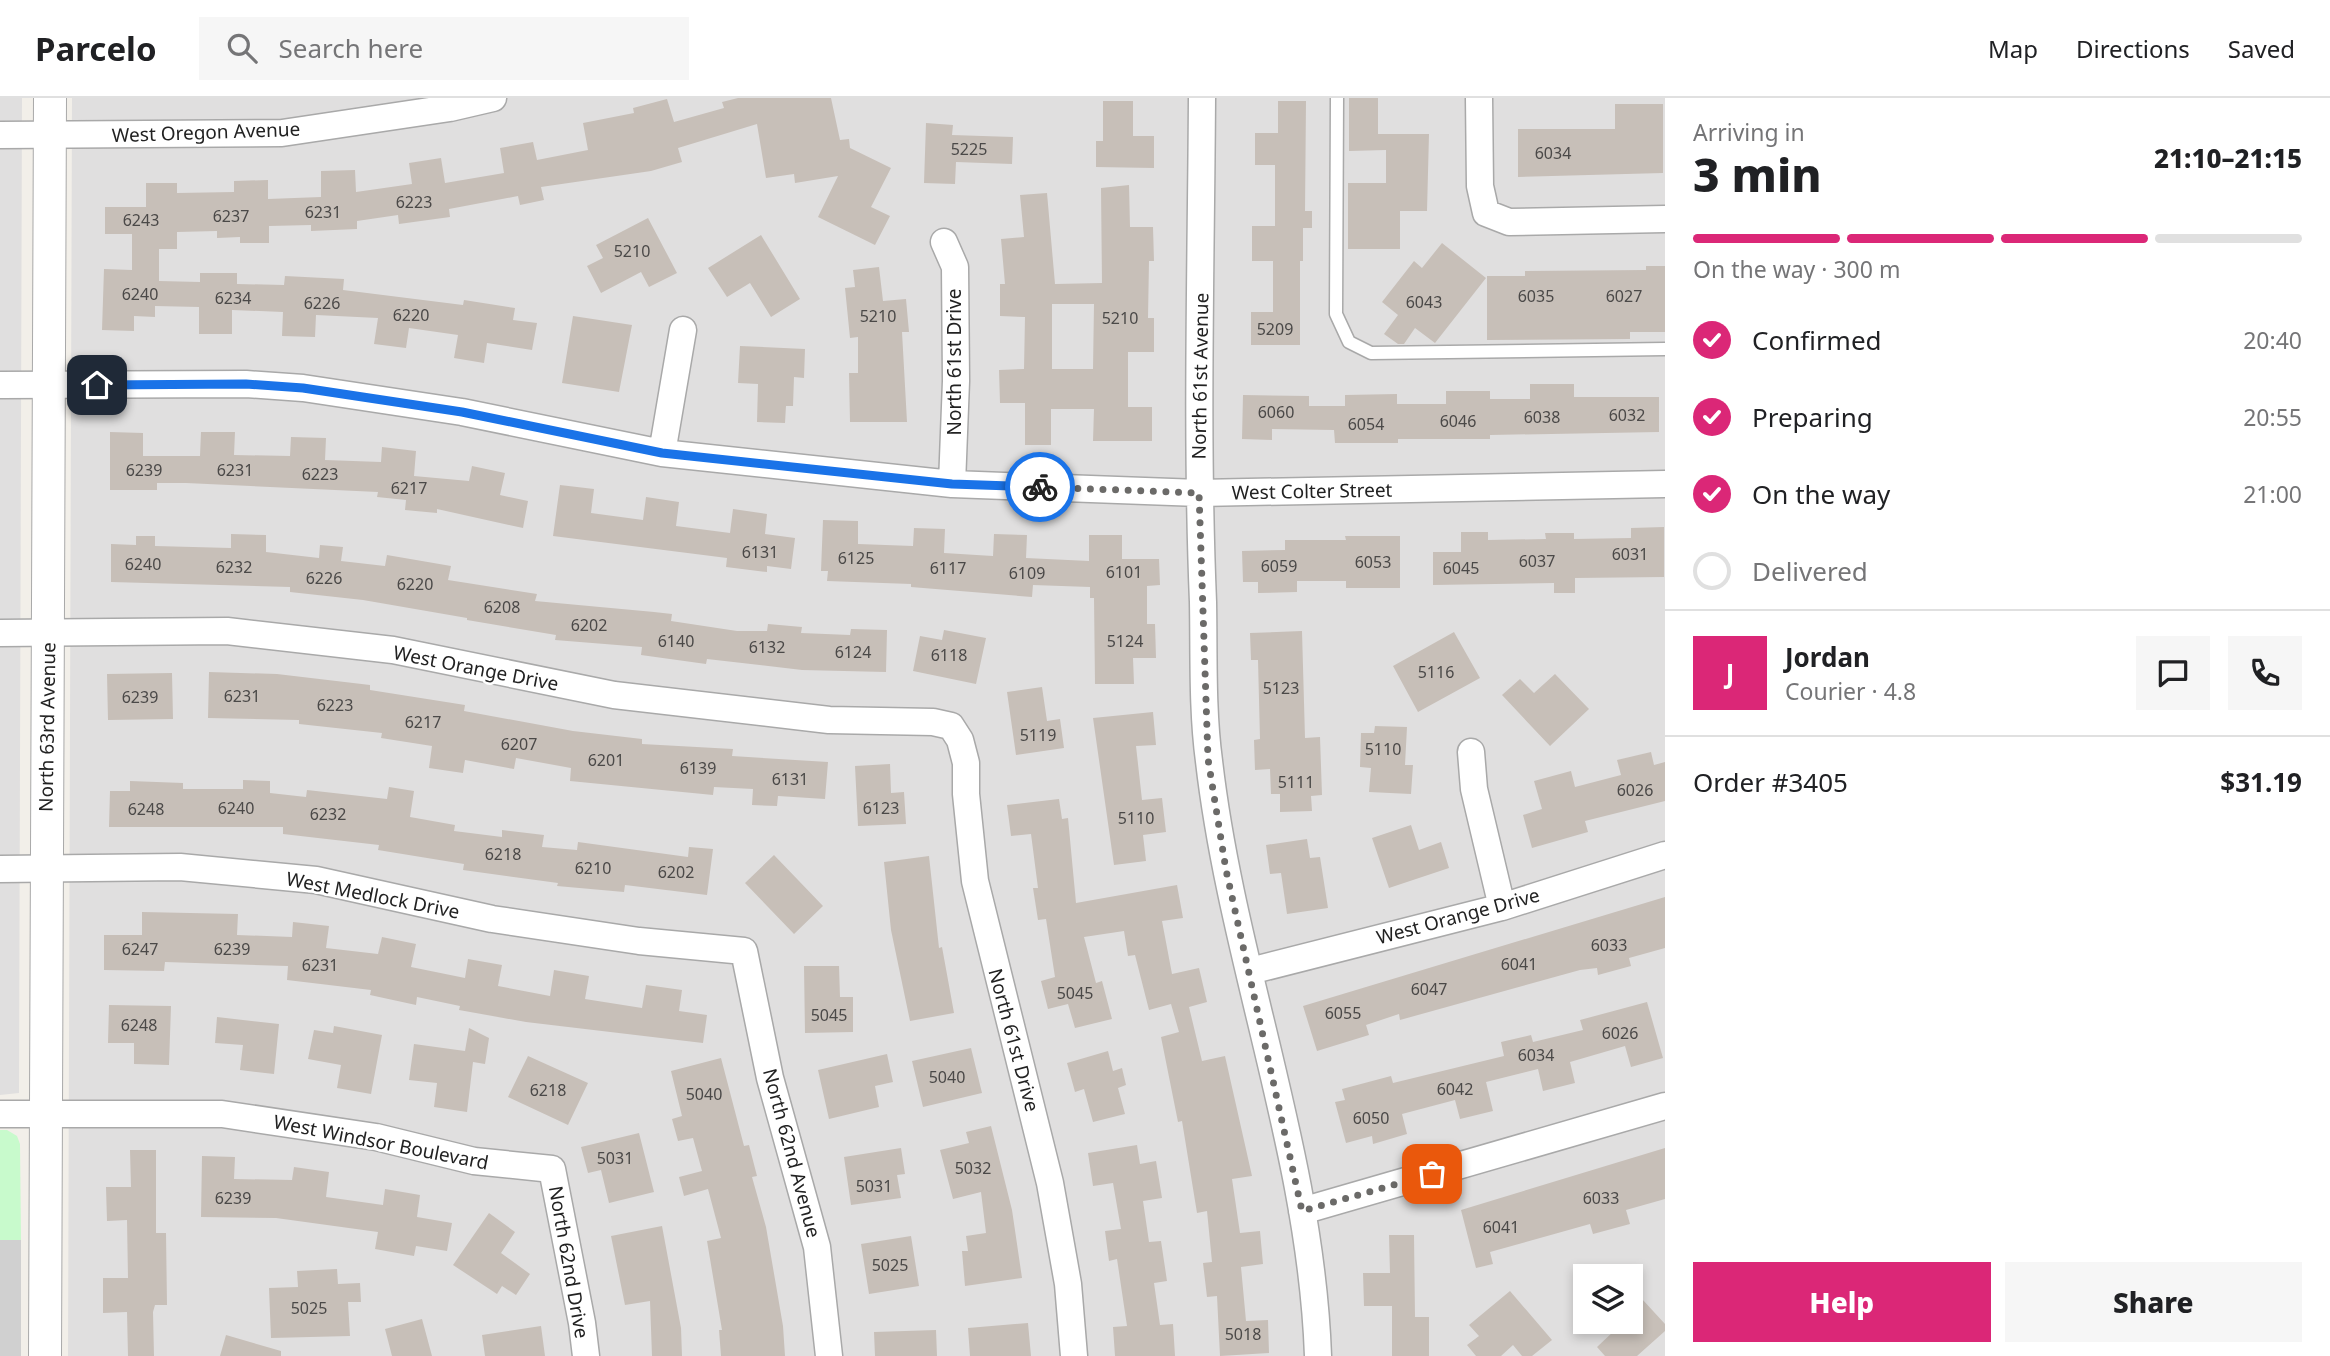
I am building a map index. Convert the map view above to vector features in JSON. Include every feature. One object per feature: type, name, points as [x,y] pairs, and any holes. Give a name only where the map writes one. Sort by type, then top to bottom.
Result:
[{"type":"street","name":"North 63rd Avenue","points":[[45,1356],[50,98]]},
{"type":"street","name":"West Oregon Avenue","points":[[0,135],[282,133],[450,108],[493,98]]},
{"type":"street","name":"North 61st Avenue","points":[[1202,98],[1199,493],[1208,759],[1226,870],[1302,1211],[1313,1284],[1318,1356]]},
{"type":"street","points":[[1479,98],[1480,186],[1486,213],[1509,222],[1665,219]]},
{"type":"street","name":"North 61st Drive","points":[[944,242],[955,267],[956,381],[952,484]]},
{"type":"street","points":[[662,453],[683,330]]},
{"type":"street","name":"West Colter Street","points":[[0,385],[246,384],[303,388],[462,412],[662,453],[952,484],[1199,493],[1665,484]]},
{"type":"street","name":"West Orange Drive","points":[[0,633],[49,630],[228,631],[393,650],[614,695],[829,720],[933,722],[951,726]]},
{"type":"street","name":"North 61st Drive","points":[[951,726],[960,740],[966,763],[966,794],[975,881],[1050,1182],[1068,1284],[1074,1356]]},
{"type":"street","points":[[1471,752],[1474,789],[1502,907]]},
{"type":"street","name":"West Orange Drive","points":[[1250,971],[1502,907],[1665,855]]},
{"type":"street","name":"West Medlock Drive","points":[[0,869],[180,867],[316,880],[492,919],[639,941],[744,951]]},
{"type":"street","name":"North 62nd Avenue","points":[[744,951],[770,1078],[817,1247],[829,1356]]},
{"type":"street","points":[[1302,1211],[1665,1106]]},
{"type":"street","name":"West Windsor Boulevard","points":[[0,1114],[222,1114],[376,1137],[474,1161],[552,1169]]},
{"type":"street","name":"North 62nd Drive","points":[[552,1169],[586,1356]]},
{"type":"lane","points":[[1337,98],[1336,314],[1349,342],[1370,353],[1665,349]]},
{"type":"shaded area","points":[[0,98],[22,98],[19,1093],[0,1095]]},
{"type":"shaded area","points":[[72,98],[1665,98],[1665,1356],[68,1356]]},
{"type":"shaded area","points":[[0,1240],[21,1240],[21,1356],[0,1356]]},
{"type":"green space","points":[[0,1130],[7,1130],[17,1136],[20,1144],[21,1240],[0,1240]]},
{"type":"building","points":[[738,98],[831,98],[840,140],[849,139],[850,148],[891,168],[871,207],[890,216],[875,245],[818,217],[838,176],[795,183],[794,174],[766,178],[757,124],[678,148],[682,162],[651,171],[541,187],[544,200],[520,205],[518,196],[449,209],[450,217],[399,224],[398,215],[357,221],[357,229],[311,231],[311,225],[269,226],[269,243],[240,243],[240,237],[217,238],[217,231],[177,232],[177,249],[159,249],[159,281],[200,282],[200,273],[237,273],[237,284],[284,285],[285,276],[344,279],[343,290],[463,305],[464,300],[515,308],[513,320],[537,323],[532,350],[487,343],[484,363],[454,358],[458,335],[409,328],[406,348],[374,344],[378,318],[316,315],[315,337],[282,336],[283,312],[232,310],[232,334],[199,334],[199,307],[155,306],[155,317],[134,316],[134,331],[102,330],[104,269],[132,270],[132,234],[105,234],[105,207],[146,207],[146,183],[177,183],[177,193],[234,192],[234,181],[268,180],[268,199],[321,197],[321,171],[355,170],[356,192],[412,184],[409,163],[441,158],[445,183],[504,173],[500,148],[533,142],[537,160],[588,150],[583,123],[634,113],[633,108],[667,99],[674,122],[724,108],[722,102]]},
{"type":"building","points":[[1349,98],[1378,98],[1378,134],[1429,134],[1427,211],[1400,211],[1400,249],[1348,249],[1348,183],[1386,183],[1386,150],[1349,151]]},
{"type":"building","points":[[1103,101],[1133,101],[1133,136],[1154,136],[1154,168],[1096,167],[1096,141],[1103,141]]},
{"type":"building","points":[[1278,101],[1306,101],[1305,211],[1312,211],[1312,228],[1303,228],[1303,261],[1300,261],[1300,345],[1251,345],[1251,312],[1273,312],[1273,261],[1252,261],[1252,226],[1275,226],[1275,165],[1255,165],[1255,133],[1278,133]]},
{"type":"building","points":[[1615,104],[1663,104],[1663,173],[1518,177],[1518,129],[1615,129]]},
{"type":"building","points":[[926,123],[953,125],[952,135],[1013,137],[1012,164],[956,162],[955,184],[924,183]]},
{"type":"building","points":[[1129,185],[1130,227],[1153,227],[1154,261],[1149,261],[1148,318],[1154,318],[1154,352],[1128,352],[1128,407],[1152,407],[1152,441],[1093,441],[1094,409],[1051,409],[1051,445],[1025,445],[1025,403],[1000,403],[999,370],[1024,369],[1025,317],[1000,316],[1000,284],[1005,284],[1001,239],[1024,237],[1020,195],[1047,193],[1055,284],[1102,283],[1101,188]],"holes":[[[1052,304],[1094,304],[1093,369],[1052,369]]]},
{"type":"building","points":[[648,218],[677,273],[649,287],[641,272],[601,293],[587,266],[603,258],[596,245]]},
{"type":"building","points":[[761,235],[800,299],[771,317],[750,283],[727,297],[708,268]]},
{"type":"building","points":[[1442,243],[1486,278],[1435,343],[1415,328],[1404,344],[1398,344],[1384,334],[1398,315],[1382,302],[1414,261],[1422,268]]},
{"type":"building","points":[[1646,266],[1665,266],[1665,332],[1630,332],[1630,339],[1487,340],[1487,276],[1525,276],[1525,271],[1646,270]]},
{"type":"building","points":[[879,267],[883,301],[906,299],[909,332],[902,332],[907,422],[850,422],[849,373],[858,373],[858,337],[850,338],[845,288],[855,287],[853,270]]},
{"type":"building","points":[[573,316],[632,325],[619,392],[562,383]]},
{"type":"building","points":[[740,346],[805,349],[804,378],[794,377],[793,406],[786,406],[785,423],[757,422],[758,384],[738,383]]},
{"type":"building","points":[[1530,384],[1574,384],[1574,397],[1659,397],[1659,432],[1490,435],[1490,439],[1398,439],[1398,443],[1335,443],[1334,430],[1272,429],[1272,440],[1242,439],[1243,395],[1309,396],[1309,406],[1345,406],[1345,395],[1397,394],[1397,404],[1446,404],[1446,391],[1490,391],[1490,399],[1530,399]]},
{"type":"building","points":[[110,432],[143,433],[143,456],[200,456],[201,432],[235,432],[234,455],[290,456],[291,437],[326,438],[325,460],[381,462],[382,447],[416,451],[414,476],[469,481],[472,466],[505,473],[500,495],[528,501],[523,528],[437,509],[437,513],[405,510],[406,500],[377,497],[378,492],[186,483],[157,483],[157,490],[110,490]]},
{"type":"building","points":[[560,485],[594,489],[591,513],[643,520],[646,497],[679,502],[676,526],[730,533],[733,509],[767,514],[765,534],[795,538],[791,569],[767,566],[767,572],[726,567],[727,558],[553,536]]},
{"type":"building","points":[[823,520],[858,521],[858,544],[913,546],[914,528],[945,529],[944,553],[993,556],[994,534],[1027,535],[1026,558],[1089,561],[1089,535],[1122,535],[1122,559],[1159,559],[1160,585],[1147,586],[1147,624],[1155,624],[1156,658],[1133,658],[1134,684],[1095,684],[1094,598],[1090,598],[1090,587],[1033,585],[1032,597],[911,587],[911,584],[827,581],[828,571],[821,571]]},
{"type":"building","points":[[1664,527],[1664,577],[1575,578],[1575,593],[1554,593],[1554,583],[1433,585],[1433,552],[1461,552],[1461,532],[1488,532],[1488,540],[1546,539],[1545,533],[1574,533],[1574,539],[1631,538],[1631,528]]},
{"type":"building","points":[[231,534],[266,535],[266,552],[319,558],[320,545],[343,547],[341,561],[385,566],[387,555],[451,566],[448,580],[537,594],[535,601],[672,614],[671,621],[737,631],[767,631],[768,624],[802,627],[801,633],[850,635],[851,629],[887,630],[886,672],[802,670],[707,659],[706,664],[641,655],[642,647],[555,640],[556,635],[363,600],[290,592],[290,587],[111,582],[111,544],[136,545],[136,536],[155,536],[155,546],[231,548]]},
{"type":"building","points":[[1345,536],[1400,536],[1400,588],[1346,588],[1346,581],[1297,581],[1297,592],[1258,593],[1258,582],[1243,582],[1242,551],[1285,550],[1285,540],[1346,540]]},
{"type":"building","points":[[944,630],[986,638],[976,684],[913,671],[920,636],[942,640]]},
{"type":"building","points":[[1302,631],[1305,738],[1320,737],[1322,795],[1311,796],[1312,811],[1280,812],[1280,794],[1271,794],[1270,769],[1255,770],[1254,740],[1260,739],[1258,660],[1251,660],[1250,633]]},
{"type":"building","points":[[1454,632],[1480,678],[1418,712],[1393,666]]},
{"type":"building","points":[[209,672],[277,674],[370,685],[370,690],[465,705],[464,711],[573,731],[642,739],[642,744],[733,749],[732,756],[828,762],[825,799],[778,796],[777,806],[752,805],[753,789],[714,787],[713,795],[570,781],[571,768],[516,758],[514,769],[465,760],[463,773],[429,768],[432,746],[381,738],[382,733],[299,724],[299,720],[208,718]]},
{"type":"building","points":[[172,673],[173,719],[108,720],[107,674]]},
{"type":"building","points":[[1555,674],[1589,709],[1550,746],[1502,695],[1520,679],[1534,693]]},
{"type":"building","points":[[1042,687],[1047,721],[1060,719],[1064,748],[1016,755],[1007,692]]},
{"type":"building","points":[[1153,712],[1156,745],[1136,746],[1142,800],[1162,798],[1166,832],[1143,835],[1146,861],[1114,865],[1093,718]]},
{"type":"building","points":[[1375,726],[1407,727],[1405,765],[1413,765],[1411,794],[1369,792],[1371,768],[1360,767],[1361,733],[1374,733]]},
{"type":"building","points":[[1651,752],[1654,765],[1665,762],[1665,801],[1585,821],[1588,832],[1532,848],[1523,815],[1542,809],[1534,781],[1571,771],[1575,787],[1621,775],[1617,760]]},
{"type":"building","points":[[890,764],[891,793],[904,792],[906,824],[858,826],[855,766]]},
{"type":"building","points":[[243,780],[270,781],[270,793],[306,797],[307,790],[387,799],[389,787],[414,791],[410,817],[455,825],[454,831],[502,837],[502,830],[544,835],[542,847],[577,850],[578,842],[688,857],[689,847],[713,849],[707,895],[625,885],[624,892],[557,886],[558,883],[463,870],[464,864],[378,850],[379,845],[283,834],[283,827],[109,827],[110,791],[130,791],[130,781],[183,783],[183,789],[243,789]]},
{"type":"building","points":[[1059,799],[1062,819],[1068,818],[1076,903],[1177,885],[1183,918],[1162,921],[1172,974],[1199,968],[1207,1002],[1189,1007],[1202,1061],[1225,1056],[1252,1176],[1232,1179],[1240,1233],[1260,1231],[1263,1264],[1241,1267],[1246,1321],[1268,1320],[1269,1353],[1220,1356],[1217,1296],[1207,1297],[1203,1263],[1212,1262],[1207,1211],[1197,1213],[1182,1121],[1178,1122],[1161,1037],[1179,1032],[1171,1004],[1149,1010],[1135,955],[1128,956],[1124,931],[1084,937],[1096,983],[1102,981],[1112,1019],[1075,1028],[1068,1004],[1048,1009],[1041,981],[1055,977],[1046,919],[1038,920],[1033,888],[1038,888],[1031,834],[1011,836],[1007,805]]},
{"type":"building","points":[[1411,825],[1419,850],[1441,842],[1449,868],[1389,888],[1372,838]]},
{"type":"building","points":[[1307,839],[1310,858],[1320,857],[1328,908],[1287,914],[1281,873],[1270,874],[1266,845]]},
{"type":"building","points":[[774,855],[823,906],[794,934],[745,883]]},
{"type":"building","points":[[929,856],[939,948],[942,947],[954,1013],[910,1021],[891,930],[884,862]]},
{"type":"building","points":[[1665,897],[1665,948],[1629,958],[1631,966],[1598,975],[1597,968],[1580,970],[1400,1020],[1399,1014],[1366,1025],[1369,1035],[1317,1051],[1303,1006]]},
{"type":"building","points":[[142,912],[238,914],[237,935],[292,937],[293,922],[329,926],[326,948],[378,954],[382,937],[416,944],[411,967],[465,978],[468,959],[502,965],[498,986],[550,996],[554,970],[589,976],[585,999],[642,1008],[646,985],[682,990],[679,1011],[707,1015],[703,1043],[526,1022],[459,1010],[460,1006],[417,997],[416,1005],[370,995],[371,990],[287,980],[288,966],[165,962],[164,971],[104,970],[104,935],[142,935]]},
{"type":"building","points":[[804,966],[839,966],[840,997],[853,997],[853,1032],[805,1033]]},
{"type":"building","points":[[1647,1002],[1663,1058],[1631,1067],[1625,1046],[1570,1062],[1575,1083],[1543,1091],[1538,1069],[1486,1082],[1493,1111],[1460,1119],[1455,1100],[1402,1114],[1407,1134],[1373,1144],[1372,1136],[1346,1143],[1335,1102],[1345,1100],[1342,1089],[1391,1076],[1393,1083],[1504,1056],[1501,1042],[1531,1035],[1533,1042],[1583,1030],[1580,1020]]},
{"type":"building","points":[[109,1005],[171,1006],[169,1065],[134,1064],[134,1043],[108,1043]]},
{"type":"building","points":[[217,1017],[279,1024],[274,1074],[240,1070],[243,1045],[215,1043]]},
{"type":"building","points":[[334,1026],[382,1035],[371,1094],[337,1088],[341,1065],[308,1059],[314,1030],[333,1033]]},
{"type":"building","points":[[469,1028],[489,1038],[485,1064],[473,1062],[467,1112],[434,1107],[437,1083],[409,1080],[414,1044],[465,1051]]},
{"type":"building","points":[[971,1048],[982,1093],[923,1107],[912,1061]]},
{"type":"building","points":[[1108,1051],[1113,1071],[1122,1068],[1126,1085],[1118,1088],[1125,1114],[1093,1122],[1084,1089],[1075,1092],[1067,1063]]},
{"type":"building","points":[[887,1054],[893,1082],[875,1086],[879,1107],[829,1119],[818,1070]]},
{"type":"building","points":[[528,1056],[588,1083],[568,1125],[508,1097]]},
{"type":"building","points":[[721,1058],[744,1146],[749,1145],[757,1176],[752,1177],[766,1227],[783,1326],[785,1356],[721,1356],[719,1330],[722,1330],[707,1241],[721,1238],[708,1189],[684,1196],[679,1177],[702,1171],[693,1138],[678,1141],[672,1119],[682,1116],[671,1071]]},
{"type":"building","points":[[991,1126],[1012,1210],[1022,1278],[965,1286],[962,1251],[968,1251],[966,1236],[986,1233],[981,1192],[953,1199],[940,1150],[969,1143],[966,1132]]},
{"type":"building","points":[[639,1133],[654,1192],[609,1203],[601,1170],[588,1173],[581,1147]]},
{"type":"building","points":[[1137,1145],[1140,1164],[1156,1161],[1162,1198],[1143,1201],[1149,1242],[1161,1241],[1167,1281],[1154,1283],[1160,1325],[1173,1324],[1175,1356],[1115,1356],[1113,1327],[1127,1326],[1117,1259],[1109,1261],[1105,1231],[1121,1229],[1113,1183],[1093,1186],[1088,1153]]},
{"type":"building","points":[[901,1148],[905,1174],[897,1175],[901,1198],[851,1205],[844,1157]]},
{"type":"building","points":[[1665,1148],[1665,1199],[1626,1210],[1630,1224],[1593,1234],[1590,1224],[1490,1252],[1493,1264],[1476,1268],[1461,1210]]},
{"type":"building","points":[[130,1150],[156,1150],[156,1233],[166,1233],[167,1305],[155,1305],[153,1312],[154,1356],[128,1356],[127,1312],[103,1313],[103,1278],[128,1278],[127,1220],[107,1221],[106,1187],[131,1187]]},
{"type":"building","points":[[202,1156],[235,1157],[234,1179],[292,1180],[294,1167],[329,1172],[326,1197],[383,1205],[385,1189],[420,1195],[417,1217],[452,1223],[447,1251],[416,1246],[414,1256],[375,1249],[378,1232],[276,1218],[201,1217]]},
{"type":"building","points":[[489,1213],[515,1232],[501,1253],[530,1274],[516,1295],[502,1286],[497,1294],[453,1265]]},
{"type":"building","points":[[662,1226],[681,1328],[682,1356],[652,1356],[650,1301],[625,1305],[611,1236]]},
{"type":"building","points":[[1389,1235],[1414,1235],[1415,1317],[1429,1317],[1429,1356],[1392,1356],[1392,1306],[1364,1306],[1363,1273],[1390,1273]]},
{"type":"building","points":[[911,1236],[919,1286],[869,1294],[861,1244]]},
{"type":"building","points":[[337,1269],[338,1284],[360,1283],[361,1302],[348,1302],[350,1336],[271,1338],[269,1288],[298,1287],[297,1271]]},
{"type":"building","points":[[1510,1291],[1552,1340],[1532,1356],[1522,1356],[1513,1345],[1501,1356],[1476,1356],[1467,1345],[1479,1336],[1469,1325]]},
{"type":"building","points":[[1643,1300],[1665,1324],[1665,1331],[1637,1356],[1605,1356],[1597,1347],[1611,1334],[1643,1334]]},
{"type":"building","points":[[422,1319],[432,1356],[392,1356],[385,1329]]},
{"type":"building","points":[[1028,1323],[1031,1356],[970,1356],[968,1328]]},
{"type":"building","points":[[541,1326],[545,1356],[485,1356],[482,1335]]},
{"type":"building","points":[[936,1330],[937,1356],[875,1356],[874,1332]]},
{"type":"building","points":[[226,1335],[281,1351],[281,1356],[220,1356]]},
{"type":"way so far","points":[[1040,487],[1199,493],[1208,759],[1226,870],[1302,1211],[1432,1174]]},
{"type":"route","points":[[97,385],[246,384],[303,388],[462,412],[662,453],[952,484],[1040,487]]}]
